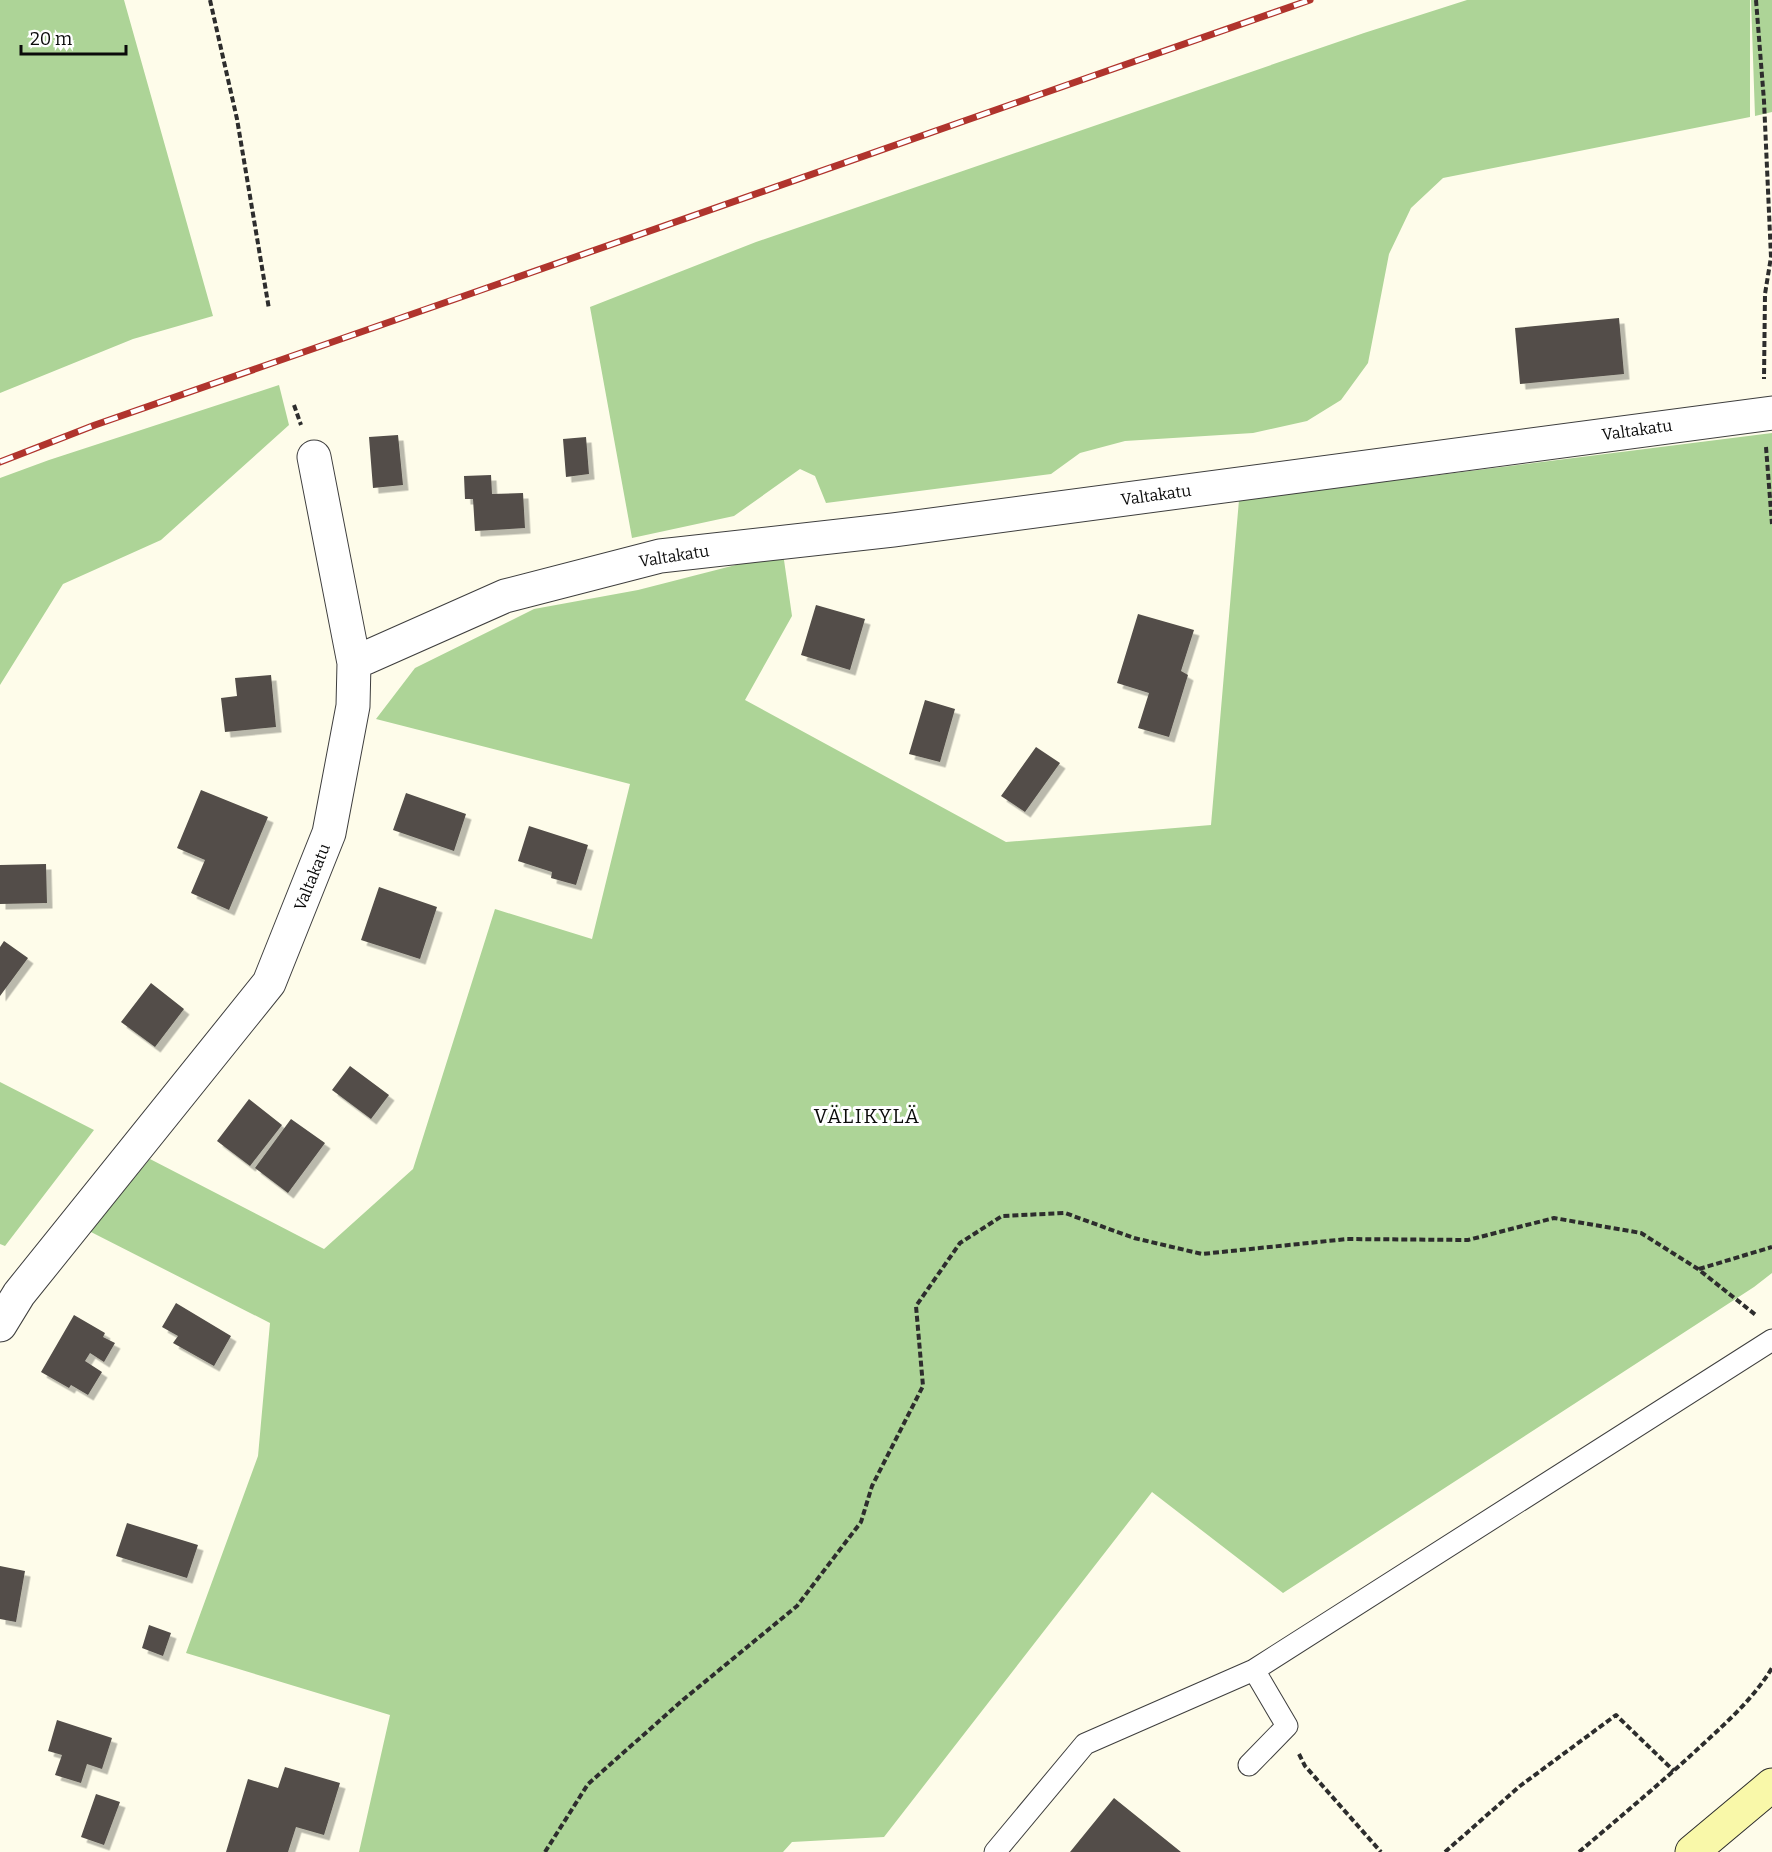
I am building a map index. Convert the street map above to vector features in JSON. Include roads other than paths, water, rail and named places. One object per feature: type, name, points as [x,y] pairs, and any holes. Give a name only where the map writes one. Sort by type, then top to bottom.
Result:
[{"type":"main road","points":[[1692,1852],[1772,1785]]},
{"type":"street","name":"Valtakatu","points":[[0,1325],[19,1294],[269,983],[329,833],[353,706],[354,663],[505,596],[660,556],[893,530],[1768,413]]},
{"type":"street","points":[[314,457],[354,663]]},
{"type":"lane","points":[[995,1852],[1085,1744],[1254,1670],[1772,1340]]},
{"type":"lane","points":[[1249,1765],[1287,1726],[1254,1670]]},
{"type":"railway","points":[[0,462],[95,425],[1310,0]]},
{"type":"district","name":"VÄLIKYLÄ","points":[[867,1116]]}]
